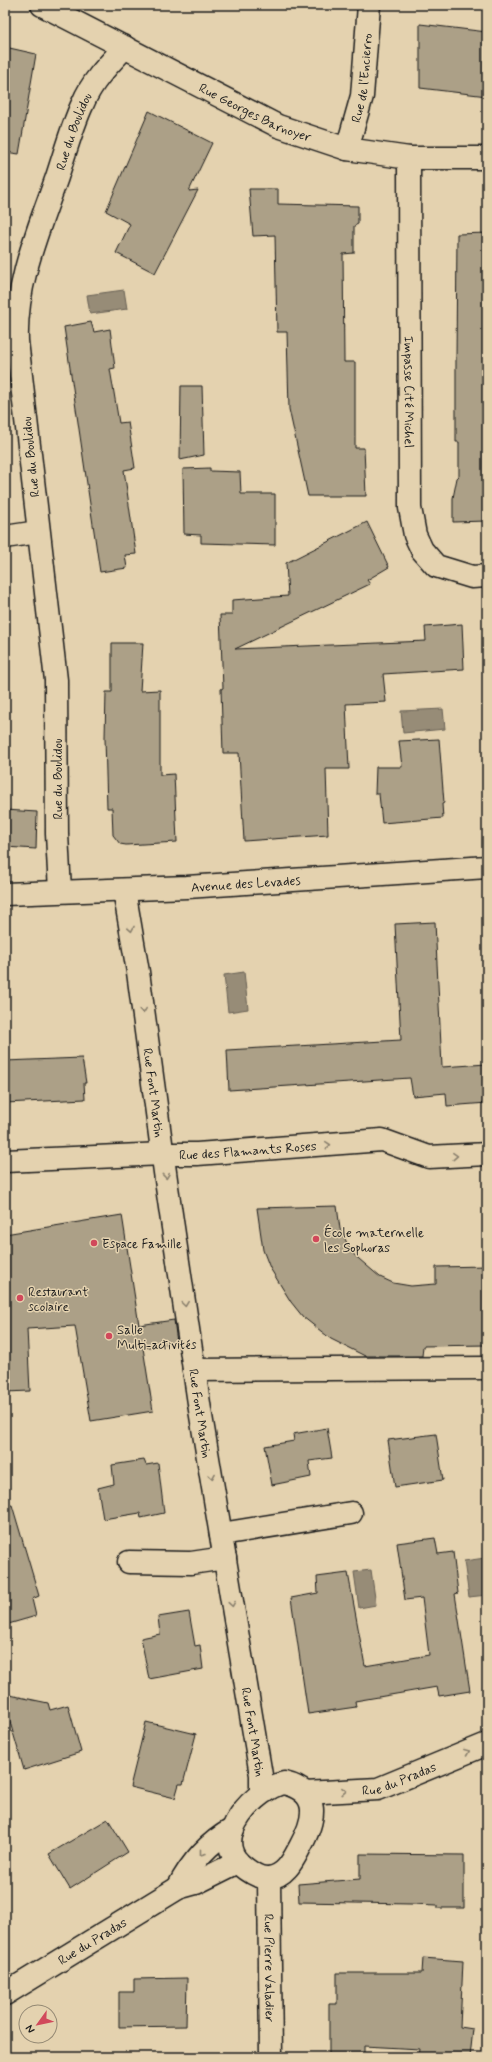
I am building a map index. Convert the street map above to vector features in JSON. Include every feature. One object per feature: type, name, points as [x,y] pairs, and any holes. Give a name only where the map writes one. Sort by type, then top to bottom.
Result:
[{"type":"street","name":"Rue Georges Barnoyer","points":[[42,5],[278,126],[347,149],[409,158],[487,158]]},
{"type":"street","name":"Rue de l'Encierro","points":[[347,149],[362,96],[369,5]]},
{"type":"street","name":"Rue du Boulidou","points":[[60,891],[57,834],[56,680],[38,532],[17,341],[16,318],[30,252],[83,102],[99,76],[125,47]]},
{"type":"street","name":"Impasse Cité Michel","points":[[409,158],[410,508],[415,535],[422,550],[436,566],[472,577],[487,576]]},
{"type":"street","points":[[5,537],[38,532]]},
{"type":"street","name":"Avenue des Levades","points":[[5,894],[124,890],[487,867]]},
{"type":"street","name":"Rue Font Martin","points":[[124,890],[138,972],[194,1370],[261,1775],[261,1792]]},
{"type":"street","name":"Rue des Flamants Roses","points":[[5,1161],[163,1154],[197,1154],[382,1140],[429,1157],[487,1154]]},
{"type":"street","points":[[194,1370],[487,1368]]},
{"type":"street","points":[[221,1534],[351,1513]]},
{"type":"street","points":[[130,1562],[191,1563],[225,1558]]},
{"type":"street","name":"Rue du Pradas","points":[[305,1793],[378,1789],[487,1744]]},
{"type":"street","points":[[284,1783],[294,1785],[305,1793],[311,1802],[313,1812],[310,1830],[291,1865],[284,1871],[269,1878],[260,1877],[238,1862],[230,1840],[233,1829],[246,1808],[261,1792],[275,1784],[284,1783]]},
{"type":"street","name":"Rue du Pradas","points":[[178,1888],[185,1874],[208,1846],[233,1829]]},
{"type":"street","name":"Rue du Pradas","points":[[5,1994],[178,1888],[196,1883],[238,1862]]},
{"type":"street","name":"Rue Pierre Valadier","points":[[269,1878],[271,2057]]},
{"type":"shaded area","points":[[124,290],[127,309],[90,314],[87,295]]},
{"type":"shaded area","points":[[443,709],[445,729],[403,733],[401,711]]},
{"type":"shaded area","points":[[244,972],[248,1009],[228,1012],[224,975]]},
{"type":"shaded area","points":[[485,1558],[487,1595],[469,1597],[464,1561]]},
{"type":"shaded area","points":[[371,1570],[376,1605],[359,1608],[354,1572]]},
{"type":"building","points":[[420,24],[487,32],[487,96],[420,88]]},
{"type":"building","points":[[5,47],[36,54],[19,154],[5,152]]},
{"type":"building","points":[[149,111],[212,143],[189,191],[198,190],[155,273],[116,253],[130,224],[106,211]]},
{"type":"building","points":[[249,189],[278,189],[278,204],[358,206],[358,224],[354,226],[354,253],[343,254],[344,362],[355,362],[355,448],[364,448],[366,496],[308,496],[289,409],[287,332],[277,332],[275,235],[253,236]]},
{"type":"building","points":[[487,233],[487,521],[453,522],[453,498],[457,478],[459,476],[459,442],[456,442],[457,234]]},
{"type":"building","points":[[91,322],[94,332],[110,329],[115,368],[110,369],[119,423],[128,422],[135,468],[124,470],[136,554],[125,555],[127,568],[100,572],[64,327]]},
{"type":"building","points":[[181,386],[202,386],[204,455],[180,460]]},
{"type":"building","points":[[210,468],[210,471],[240,472],[241,494],[275,494],[275,545],[201,543],[201,535],[184,534],[183,469]]},
{"type":"building","points":[[367,522],[389,567],[367,580],[370,584],[235,649],[426,641],[425,627],[462,624],[464,669],[383,674],[386,702],[346,704],[349,769],[326,769],[328,835],[244,841],[239,753],[223,753],[221,689],[223,688],[220,615],[232,615],[232,600],[288,596],[286,563]]},
{"type":"building","points":[[112,643],[143,643],[140,691],[160,690],[160,775],[174,774],[177,842],[126,845],[120,844],[113,835],[112,808],[107,808],[105,738],[106,692],[112,692]]},
{"type":"building","points":[[439,739],[444,803],[442,804],[443,818],[382,823],[379,794],[375,794],[376,767],[402,767],[399,741]]},
{"type":"building","points":[[5,810],[37,812],[36,849],[5,847]]},
{"type":"building","points":[[435,922],[442,1067],[487,1064],[487,1103],[447,1106],[446,1093],[413,1096],[410,1078],[229,1090],[227,1050],[401,1040],[395,924]]},
{"type":"building","points":[[82,1058],[86,1083],[84,1083],[85,1099],[5,1103],[5,1061]]},
{"type":"building","points":[[337,1206],[340,1229],[352,1253],[380,1277],[393,1283],[411,1286],[436,1284],[436,1267],[487,1266],[487,1345],[423,1346],[422,1356],[365,1356],[331,1339],[303,1317],[291,1302],[270,1268],[263,1250],[257,1208]]},
{"type":"building","points":[[122,1215],[139,1325],[174,1320],[177,1342],[143,1348],[153,1411],[91,1421],[75,1326],[27,1329],[30,1391],[5,1392],[5,1234]]},
{"type":"building","points":[[327,1428],[332,1458],[309,1461],[311,1477],[272,1485],[265,1446],[294,1441],[293,1434]]},
{"type":"building","points":[[436,1434],[443,1480],[395,1487],[388,1440]]},
{"type":"building","points":[[144,1460],[146,1465],[158,1463],[164,1513],[141,1518],[140,1513],[103,1519],[98,1488],[114,1484],[112,1465]]},
{"type":"building","points":[[12,1505],[39,1596],[32,1599],[36,1616],[5,1625],[5,1506]]},
{"type":"building","points":[[435,1538],[438,1554],[453,1552],[458,1593],[455,1594],[470,1691],[439,1696],[437,1687],[355,1701],[356,1707],[308,1714],[291,1598],[318,1593],[317,1577],[348,1573],[365,1666],[429,1655],[422,1598],[405,1600],[397,1543]]},
{"type":"building","points":[[189,1612],[195,1646],[200,1645],[203,1669],[149,1679],[141,1638],[160,1634],[158,1617]]},
{"type":"building","points":[[5,1694],[48,1703],[50,1710],[68,1705],[81,1752],[24,1770],[5,1705]]},
{"type":"building","points":[[146,1722],[196,1734],[183,1784],[179,1784],[175,1798],[130,1787]]},
{"type":"building","points":[[108,1819],[128,1852],[70,1889],[49,1854]]},
{"type":"building","points":[[360,1854],[464,1855],[464,1908],[437,1908],[437,1905],[411,1904],[299,1902],[298,1884],[360,1879]]},
{"type":"building","points":[[423,1958],[463,1961],[460,2027],[473,2029],[470,2057],[419,2057],[420,2049],[364,2046],[364,2057],[329,2057],[329,2004],[337,2004],[337,1973],[422,1973]]},
{"type":"building","points":[[187,1978],[186,2026],[119,2027],[119,1992],[134,1992],[134,1979]]},
{"type":"place","name":"École maternelle les Sophoras","points":[[316,1239]]},
{"type":"place","name":"Espace Famille","points":[[94,1243]]},
{"type":"place","name":"Restaurant scolaire","points":[[20,1298]]},
{"type":"place","name":"Salle Multi-activités","points":[[109,1336]]}]
